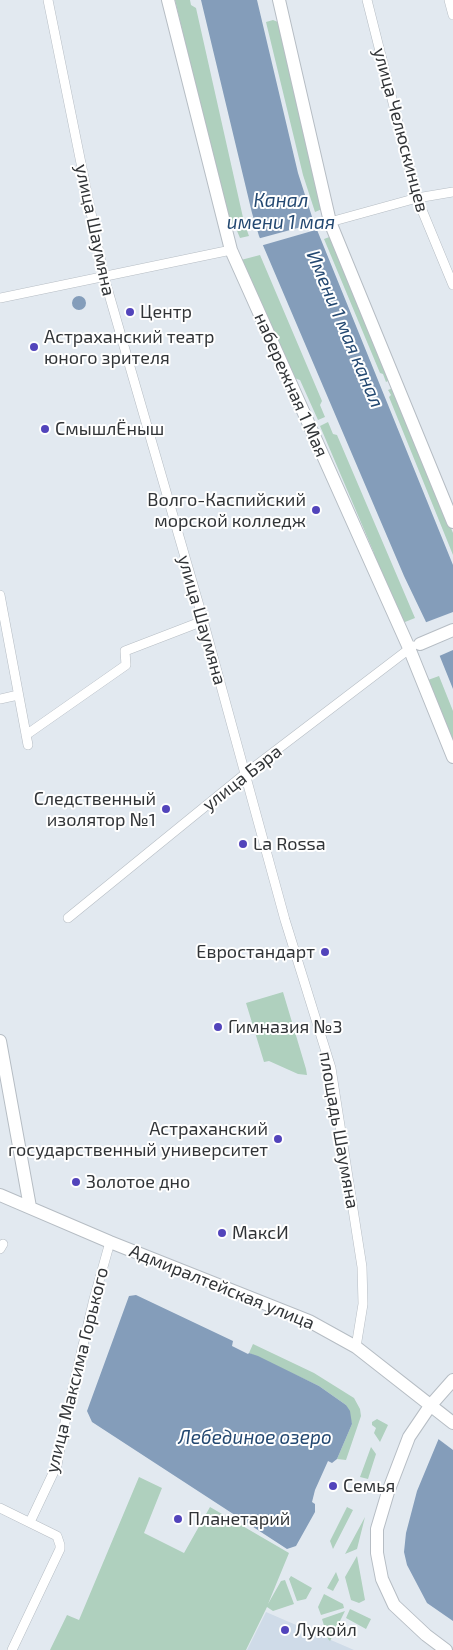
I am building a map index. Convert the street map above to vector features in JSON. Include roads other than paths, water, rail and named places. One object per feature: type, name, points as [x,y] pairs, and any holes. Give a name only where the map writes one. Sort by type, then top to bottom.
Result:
[{"type":"main road","name":"набережная 1 Мая","points":[[168,0],[231,250],[415,646],[453,757]]},
{"type":"main road","points":[[279,0],[330,222],[453,522]]},
{"type":"main road","points":[[415,646],[453,630]]},
{"type":"main road","points":[[0,1041],[30,1207]]},
{"type":"main road","name":"Адмиралтейская улица","points":[[0,1195],[110,1242],[310,1321],[356,1347],[451,1422]]},
{"type":"main road","points":[[446,1650],[426,1635],[394,1605],[382,1579],[377,1553],[377,1529],[388,1492],[409,1437],[430,1406],[453,1380]]},
{"type":"street","name":"улица Шаумяна","points":[[48,0],[104,277],[203,620],[245,774]]},
{"type":"street","name":"улица Челюскинцев","points":[[367,0],[417,198],[453,286]]},
{"type":"street","points":[[450,0],[453,15]]},
{"type":"street","points":[[330,222],[417,198],[453,192]]},
{"type":"street","points":[[0,298],[231,250]]},
{"type":"street","points":[[0,595],[28,745]]},
{"type":"street","points":[[26,735],[126,665],[125,651],[203,620]]},
{"type":"street","name":"улица Бэра","points":[[68,918],[245,774],[415,646]]},
{"type":"street","points":[[0,699],[18,696]]},
{"type":"street","name":"площадь Шаумяна","points":[[245,774],[285,920],[332,1068],[362,1268],[362,1304],[356,1347]]},
{"type":"street","name":"улица Максима Горького","points":[[30,1522],[57,1465],[70,1399],[110,1242]]},
{"type":"street","points":[[0,1508],[57,1536],[60,1548],[12,1650]]},
{"type":"water","name":"Канал имени 1 мая","points":[[201,0],[257,0],[298,173],[313,220],[453,565],[453,689],[426,622],[404,576],[259,236]]},
{"type":"water","points":[[79,296],[84,298],[86,303],[84,308],[79,310],[74,308],[72,303],[74,298]]},
{"type":"water","name":"Лебединое озеро","points":[[136,1295],[233,1341],[232,1346],[248,1354],[258,1356],[319,1386],[346,1405],[350,1411],[352,1424],[337,1459],[332,1463],[328,1461],[315,1490],[312,1502],[315,1504],[315,1512],[296,1546],[287,1549],[92,1422],[87,1411],[129,1296]]},
{"type":"water","points":[[453,1422],[453,1621],[427,1603],[407,1565],[404,1552],[406,1533],[417,1491],[439,1438]]},
{"type":"place","name":"Центр","points":[[130,312]]},
{"type":"place","name":"Астраханский театр юного зрителя","points":[[34,347]]},
{"type":"place","name":"СмышлЁныш","points":[[45,429]]},
{"type":"place","name":"Волго-Каспийский морской колледж","points":[[316,510]]},
{"type":"place","name":"Следственный изолятор №1","points":[[166,809]]},
{"type":"place","name":"La Rossa","points":[[243,844]]},
{"type":"place","name":"Евроcтандарт","points":[[325,952]]},
{"type":"place","name":"Гимназия №3","points":[[218,1027]]},
{"type":"place","name":"Астраханский государственный университет","points":[[278,1139]]},
{"type":"place","name":"Золотое дно","points":[[76,1182]]},
{"type":"place","name":"МаксИ","points":[[222,1233]]},
{"type":"place","name":"Семья","points":[[333,1486]]},
{"type":"place","name":"Планетарий","points":[[178,1519]]},
{"type":"place","name":"Лукойл","points":[[285,1630]]},
{"type":"water label","name":"Имени 1 мая канал","points":[[345,329]]}]
